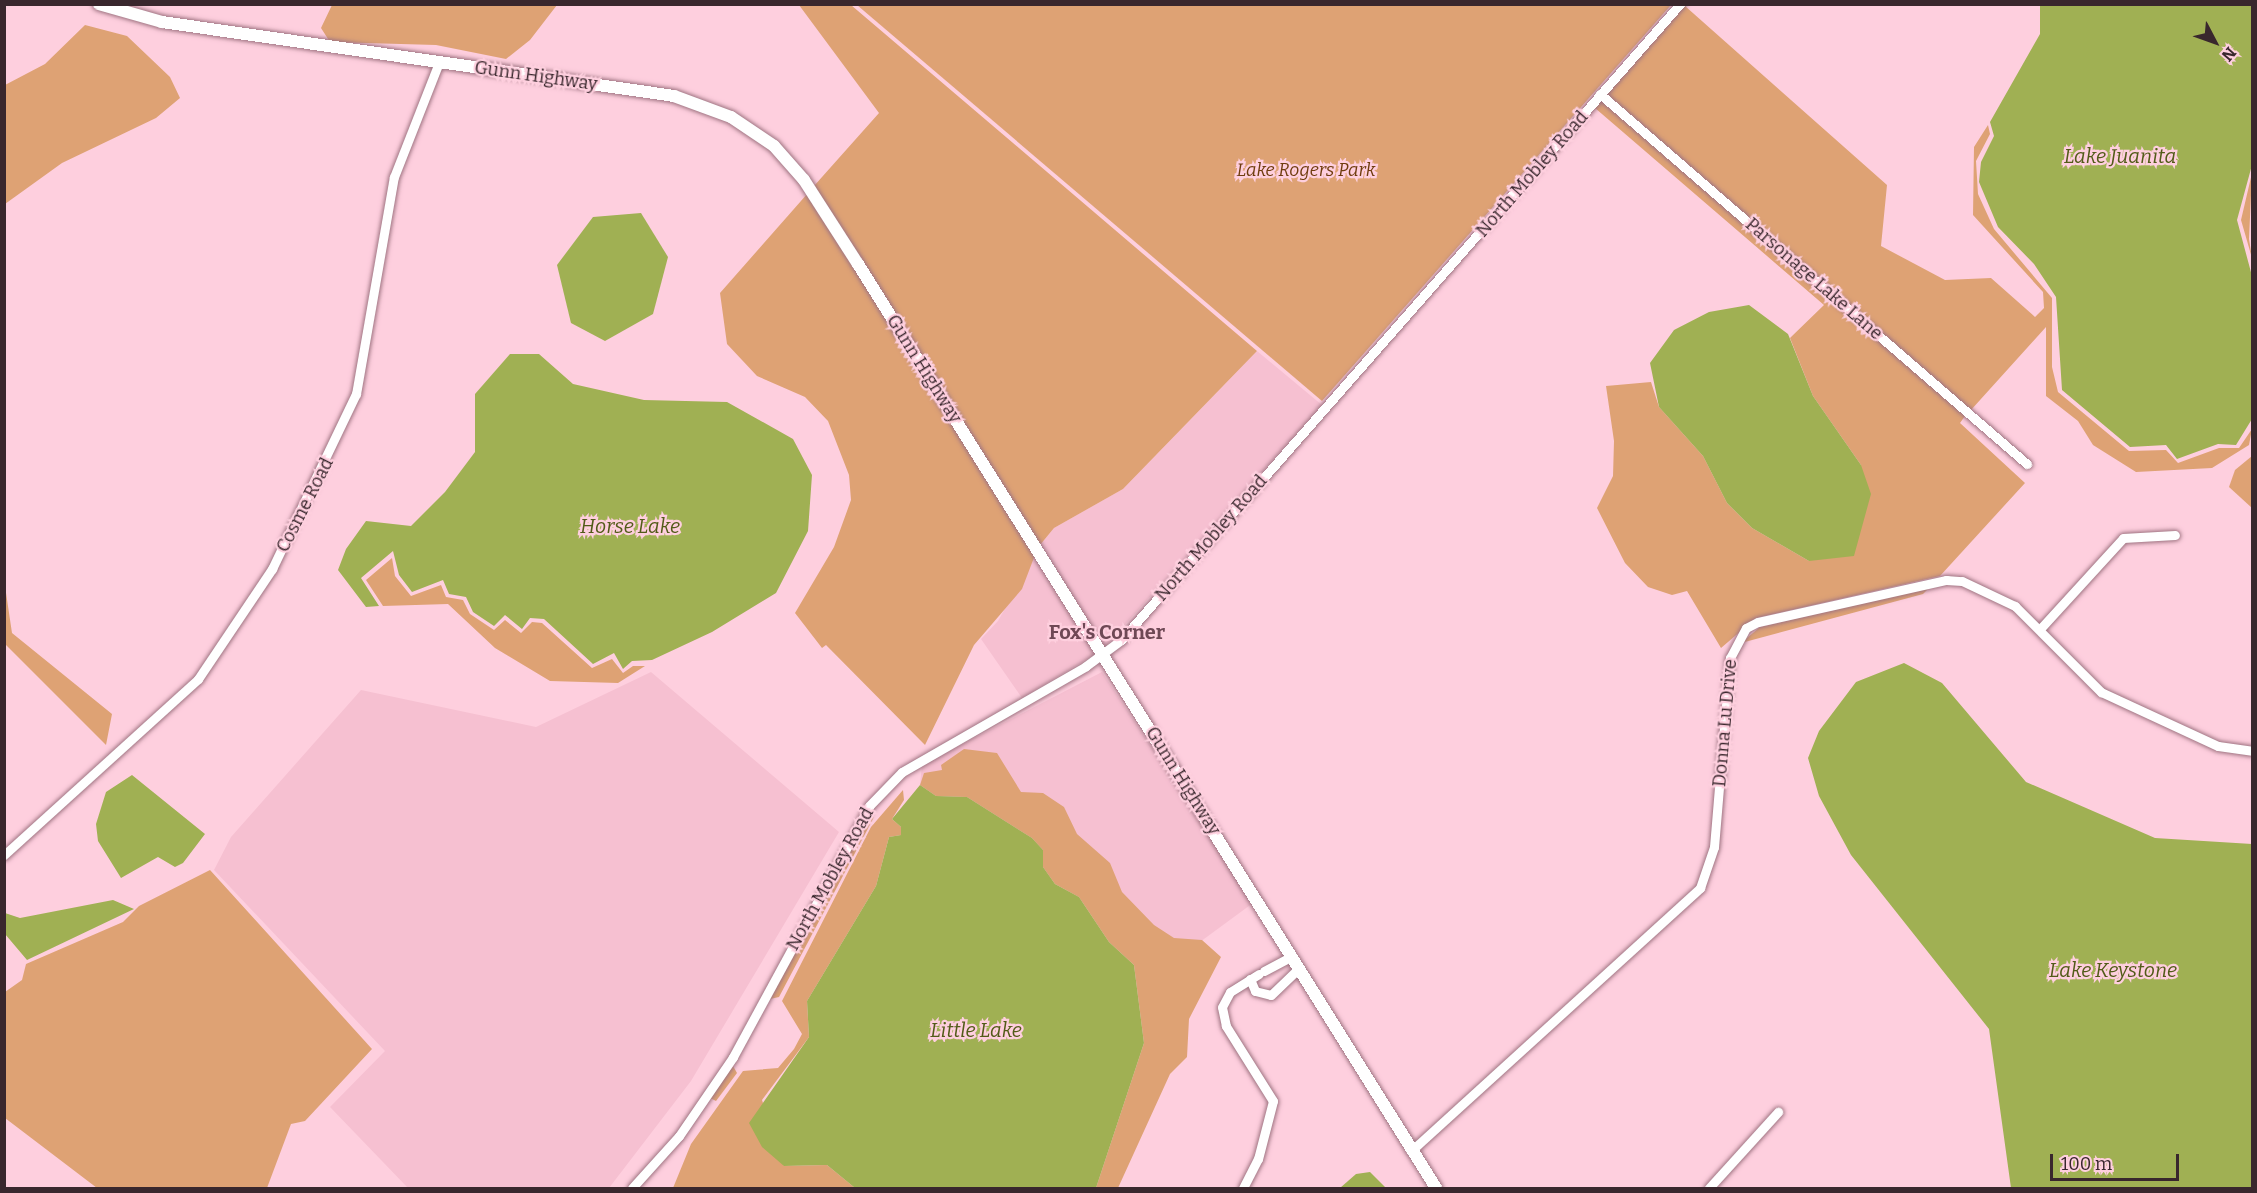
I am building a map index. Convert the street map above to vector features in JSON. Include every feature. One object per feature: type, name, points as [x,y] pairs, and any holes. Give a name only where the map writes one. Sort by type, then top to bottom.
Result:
[{"type":"main road","name":"Gunn Highway","points":[[99,4],[162,22],[684,98],[731,117],[774,146],[809,187],[1436,1188]]},
{"type":"street","name":"North Mobley Road","points":[[632,1188],[679,1136],[733,1057],[869,806],[902,772],[1104,655],[1680,4]]},
{"type":"street","name":"Cosme Road","points":[[4,855],[198,679],[272,569],[356,394],[394,177],[439,62]]},
{"type":"street","name":"Parsonage Lake Lane","points":[[1600,94],[2027,464]]},
{"type":"street","points":[[2040,629],[2123,538],[2175,535]]},
{"type":"street","name":"Donna Lu Drive","points":[[1411,1151],[1700,888],[1714,847],[1730,658],[1746,628],[1946,580],[1995,594],[2040,629],[2065,661],[2101,692],[2218,746],[2253,751]]},
{"type":"street","points":[[1243,1188],[1258,1159],[1273,1101],[1226,1026],[1221,1007],[1230,992],[1292,956]]},
{"type":"street","points":[[1258,975],[1255,991],[1271,995],[1299,968]]},
{"type":"street","points":[[1709,1188],[1778,1112]]},
{"type":"shaded area","points":[[1257,351],[1322,405],[1104,648],[1040,545],[1054,528],[1123,489]]},
{"type":"shaded area","points":[[1035,555],[1097,653],[1022,698],[981,639],[998,621]]},
{"type":"shaded area","points":[[651,672],[839,832],[691,1081],[609,1188],[408,1188],[330,1107],[385,1051],[214,870],[231,837],[361,690],[536,727]]},
{"type":"shaded area","points":[[1102,672],[1253,903],[1170,964],[920,785],[922,765]]},
{"type":"green space","points":[[332,5],[557,5],[530,40],[506,59],[436,45],[330,42],[321,28]]},
{"type":"green space","points":[[799,5],[851,5],[1257,351],[1123,489],[1054,528],[1040,545],[814,186],[879,113]]},
{"type":"green space","name":"Lake Rogers Park","points":[[857,5],[1671,5],[1322,401]]},
{"type":"green space","points":[[1685,6],[1887,185],[1881,246],[1945,280],[1991,278],[2035,317],[2044,308],[2043,292],[1973,215],[1974,147],[1988,125],[1990,134],[1976,161],[1978,194],[1994,229],[2052,298],[2052,367],[2058,392],[2129,451],[2166,450],[2178,463],[2219,448],[2239,448],[2252,429],[2249,445],[2212,468],[2136,472],[2093,445],[2078,421],[2046,396],[2046,327],[1971,410],[1607,94]]},
{"type":"green space","points":[[85,25],[127,36],[170,77],[180,98],[156,118],[62,163],[5,204],[5,85],[45,64]]},
{"type":"green space","points":[[1601,101],[1965,416],[1960,423],[2025,483],[1940,576],[1756,618],[1721,648],[1687,591],[1672,595],[1648,587],[1625,563],[1597,508],[1613,476],[1614,441],[1606,386],[1651,382],[1659,407],[1703,456],[1727,503],[1752,528],[1809,561],[1861,465],[1813,396],[1790,338],[1824,305],[1595,108]]},
{"type":"green space","points":[[2252,173],[2249,239],[2252,258],[2241,220]]},
{"type":"green space","points":[[808,193],[1035,555],[1022,589],[974,645],[925,745],[826,645],[822,648],[795,613],[834,547],[851,500],[849,475],[828,421],[805,397],[757,376],[727,344],[720,293]]},
{"type":"green space","points":[[2252,456],[2252,508],[2229,487],[2235,470]]},
{"type":"green space","points":[[392,558],[395,576],[411,596],[441,585],[446,597],[463,600],[470,614],[494,630],[505,620],[521,633],[532,622],[542,623],[592,668],[612,659],[623,673],[633,666],[645,666],[618,683],[550,681],[495,648],[448,604],[383,606],[366,580]]},
{"type":"green space","points":[[5,586],[12,633],[112,714],[106,745],[5,644]]},
{"type":"green space","points":[[1929,588],[1923,594],[1741,643],[1760,627]]},
{"type":"green space","points":[[964,749],[997,753],[1021,792],[1043,793],[1064,807],[1077,834],[1110,863],[1122,892],[1154,925],[1174,938],[1202,940],[1221,957],[1189,1019],[1187,1057],[1170,1074],[1118,1188],[1096,1188],[1144,1043],[1134,965],[1109,942],[1079,897],[1055,884],[1043,867],[1043,850],[1032,838],[967,797],[936,796],[920,785],[924,773],[942,770],[941,765]]},
{"type":"green space","points":[[903,790],[904,800],[892,819],[901,827],[901,835],[889,837],[876,886],[807,1001],[809,1037],[762,1100],[784,1166],[827,1165],[855,1188],[673,1188],[691,1144],[743,1071],[778,1068],[794,1049],[802,1034],[782,1001],[871,827]]},
{"type":"green space","points":[[874,817],[779,997],[770,999],[764,1010],[863,826]]},
{"type":"green space","points":[[210,870],[372,1049],[305,1121],[291,1124],[267,1188],[97,1188],[5,1118],[5,992],[22,980],[26,964],[123,922],[139,906]]},
{"type":"green space","points":[[734,1064],[737,1073],[716,1101],[710,1098]]},
{"type":"water","name":"Lake Juanita","points":[[2040,5],[2252,5],[2252,165],[2237,220],[2252,276],[2252,419],[2236,445],[2218,444],[2177,459],[2166,445],[2130,447],[2062,390],[2056,297],[2034,264],[1998,227],[1979,182],[1981,162],[1994,136],[1990,122],[2040,34]]},
{"type":"water","points":[[641,213],[668,257],[653,314],[605,341],[571,323],[557,265],[593,217]]},
{"type":"water","points":[[1749,305],[1788,334],[1813,396],[1861,465],[1871,494],[1854,556],[1809,561],[1752,528],[1727,503],[1703,456],[1659,407],[1650,363],[1674,330],[1709,312]]},
{"type":"water","name":"Horse Lake","points":[[510,354],[539,354],[573,384],[644,400],[727,402],[793,439],[812,475],[808,531],[776,593],[712,632],[652,660],[632,661],[623,669],[614,653],[593,664],[544,619],[530,618],[522,629],[505,615],[494,626],[473,612],[466,597],[449,594],[443,580],[412,592],[399,575],[393,551],[361,578],[379,606],[366,607],[338,570],[346,549],[366,521],[411,526],[445,492],[475,452],[475,394]]},
{"type":"water","name":"Lake Keystone","points":[[1904,663],[1942,683],[2026,782],[2155,838],[2252,844],[2252,1188],[2011,1188],[1989,1029],[1851,855],[1819,796],[1808,758],[1819,731],[1856,682]]},
{"type":"water","points":[[132,775],[205,834],[183,863],[175,867],[158,857],[121,878],[98,841],[96,824],[106,792]]},
{"type":"water","name":"Little Lake","points":[[920,785],[936,796],[967,797],[1032,838],[1043,850],[1043,867],[1055,884],[1079,897],[1109,942],[1134,965],[1144,1043],[1096,1188],[855,1188],[827,1165],[784,1166],[762,1147],[749,1123],[809,1037],[807,1001],[876,886],[889,837],[901,835],[901,827],[892,819]]},
{"type":"water","points":[[113,900],[134,909],[27,960],[5,934],[5,913],[20,918]]},
{"type":"water","points":[[1370,1172],[1386,1188],[1340,1188],[1356,1174]]},
{"type":"district","name":"Fox's Corner","points":[[1107,632]]}]
